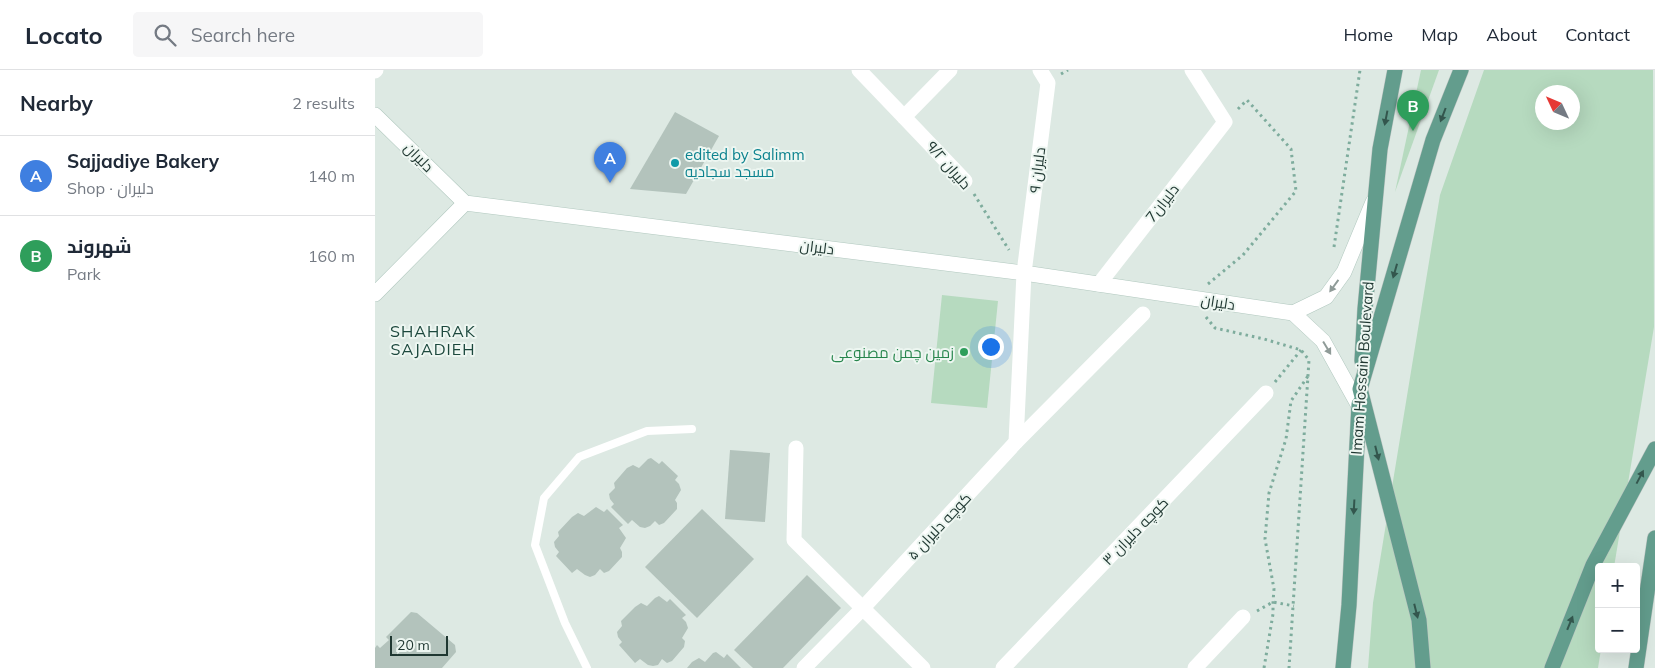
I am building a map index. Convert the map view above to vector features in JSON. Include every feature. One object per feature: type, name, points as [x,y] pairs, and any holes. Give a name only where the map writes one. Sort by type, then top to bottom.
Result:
[{"type":"main road","name":"Imam Hossain Boulevard","points":[[1343,668],[1349,605],[1365,309],[1380,149],[1395,70]]},
{"type":"main road","points":[[1423,668],[1419,620],[1361,389],[1433,140],[1461,70]]},
{"type":"main road","points":[[1552,668],[1593,565],[1655,449]]},
{"type":"main road","points":[[1636,668],[1655,538]]},
{"type":"street","name":"دلیران ۹/۲","points":[[859,70],[965,181]]},
{"type":"street","points":[[904,117],[950,70]]},
{"type":"street","name":"دلیران ۹","points":[[1023,273],[1048,83],[1040,70]]},
{"type":"street","points":[[1191,70],[1225,122]]},
{"type":"street","name":"دلیران","points":[[375,115],[465,203],[1023,273],[1293,313]]},
{"type":"street","name":"دلیران7","points":[[1099,284],[1225,122]]},
{"type":"street","points":[[1359,406],[1323,341],[1293,313],[1326,297],[1344,272],[1376,195]]},
{"type":"street","points":[[375,294],[465,203]]},
{"type":"street","points":[[1016,442],[1023,273]]},
{"type":"street","name":"کوچه دلیران ۵","points":[[804,668],[862,609],[1016,442],[1143,314]]},
{"type":"street","name":"کوچه دلیران ۳","points":[[1003,668],[1266,393]]},
{"type":"street","points":[[797,448],[794,540],[923,668]]},
{"type":"street","points":[[1195,668],[1243,617]]},
{"type":"lane","points":[[587,668],[565,623],[535,545],[544,498],[579,457],[647,431],[692,429]]},
{"type":"path","points":[[1333,254],[1360,70]]},
{"type":"path","points":[[1225,122],[1247,100],[1291,149],[1296,191],[1243,255],[1191,298],[1215,328],[1301,350],[1309,360],[1289,668]]},
{"type":"path","name":"دلیران ۹/۲","points":[[965,181],[1023,273]]},
{"type":"path","points":[[1266,393],[1314,331]]},
{"type":"path","points":[[1265,668],[1273,614],[1273,589],[1265,539],[1269,493],[1287,439],[1291,402],[1308,376]]},
{"type":"path","points":[[1243,617],[1273,602],[1294,606]]},
{"type":"green space","points":[[1421,70],[1439,70],[1395,192]]},
{"type":"green space","points":[[1484,70],[1653,70],[1654,327],[1615,563],[1595,563],[1595,653],[1600,653],[1598,668],[1368,668],[1373,603],[1440,195]]},
{"type":"green space","name":"زمین چمن مصنوعی","points":[[942,295],[998,301],[987,408],[931,403]]},
{"type":"building","name":"edited by Salimm مسجد سجادیه","points":[[675,112],[719,136],[686,194],[630,189]]},
{"type":"building","points":[[730,450],[770,453],[765,522],[725,519]]},
{"type":"building","points":[[651,458],[659,464],[662,461],[678,476],[675,480],[681,490],[675,500],[677,509],[664,523],[659,525],[655,521],[645,528],[640,527],[632,520],[628,524],[611,507],[614,504],[609,494],[615,488],[614,483],[627,468],[633,465],[639,468]]},
{"type":"building","points":[[596,507],[604,512],[607,509],[623,525],[619,528],[626,538],[620,548],[622,557],[609,571],[604,573],[600,569],[595,575],[590,577],[577,569],[572,573],[556,556],[559,552],[554,542],[559,536],[558,532],[572,517],[578,513],[584,516]]},
{"type":"building","points":[[702,509],[754,559],[697,618],[645,567]]},
{"type":"building","points":[[807,575],[841,608],[783,668],[753,668],[734,650]]},
{"type":"building","points":[[659,596],[667,602],[670,599],[686,615],[682,618],[688,628],[682,638],[685,641],[684,647],[672,661],[667,663],[662,659],[658,665],[653,666],[640,659],[635,663],[619,645],[622,642],[617,632],[622,626],[621,621],[635,607],[641,603],[647,606]]},
{"type":"building","points":[[411,612],[417,613],[455,645],[456,652],[442,668],[375,668],[375,648],[377,645],[380,648],[389,640],[386,637]]},
{"type":"building","points":[[716,652],[724,658],[727,654],[741,668],[687,668],[699,658],[705,662]]},
{"type":"place","name":"شهروند","points":[[1413,131]]},
{"type":"place","name":"edited by Salimm مسجد سجادیه","points":[[675,163]]},
{"type":"place","name":"Sajjadiye Bakery","points":[[610,183]]},
{"type":"place","name":"زمین چمن مصنوعی","points":[[964,352]]},
{"type":"district","name":"SHAHRAK SAJADIEH","points":[[433,340]]}]
